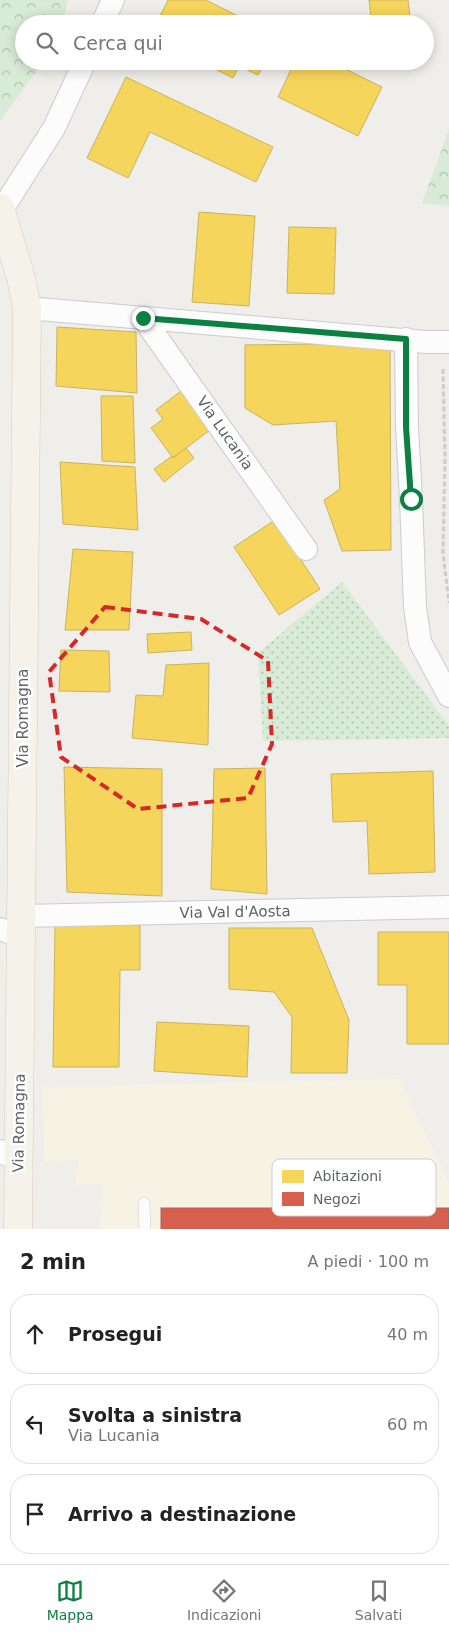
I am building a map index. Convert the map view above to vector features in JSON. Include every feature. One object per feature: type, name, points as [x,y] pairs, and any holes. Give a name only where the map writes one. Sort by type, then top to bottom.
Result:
[{"type":"main road","name":"Via Romagna","points":[[1,210],[22,278],[27,308],[10,1156],[18,1229]]},
{"type":"street","points":[[106,15],[114,0]]},
{"type":"street","points":[[1,210],[54,128],[81,70]]},
{"type":"street","points":[[27,308],[426,342],[446,342]]},
{"type":"street","name":"Via Lucania","points":[[143,318],[306,549]]},
{"type":"street","points":[[406,339],[406,427],[415,607],[420,642],[449,696]]},
{"type":"street","name":"Via Val d'Aosta","points":[[14,927],[449,907]]},
{"type":"lane","points":[[144,1203],[144,1229]]},
{"type":"path","points":[[446,342],[443,553],[449,603]]},
{"type":"highlighted area","points":[[105,607],[201,619],[268,661],[272,744],[248,798],[138,809],[61,757],[49,672]]},
{"type":"shaded area","points":[[399,1079],[449,1183],[449,1229],[100,1229],[102,1183],[75,1185],[79,1159],[44,1162],[43,1087]]},
{"type":"green space","points":[[0,0],[68,0],[65,15],[15,15],[15,70],[37,70],[0,121]]},
{"type":"green space","points":[[449,129],[449,206],[422,203]]},
{"type":"green space","points":[[342,582],[449,726],[449,738],[263,741],[258,653]]},
{"type":"building: Abitazioni","points":[[168,0],[206,0],[236,15],[160,15]]},
{"type":"building: Abitazioni","points":[[369,0],[408,0],[410,15],[371,15]]},
{"type":"building: Abitazioni","points":[[217,70],[237,70],[233,78]]},
{"type":"building: Abitazioni","points":[[247,70],[260,70],[258,75]]},
{"type":"building: Abitazioni","points":[[291,70],[347,70],[382,87],[358,136],[278,97]]},
{"type":"building: Abitazioni","points":[[126,77],[273,147],[256,182],[150,132],[128,178],[87,158]]},
{"type":"building: Abitazioni","points":[[199,212],[255,216],[249,306],[192,302]]},
{"type":"building: Abitazioni","points":[[289,227],[336,228],[334,294],[287,293]]},
{"type":"building: Abitazioni","points":[[57,327],[136,332],[137,393],[56,386]]},
{"type":"building: Abitazioni","points":[[390,343],[391,550],[342,551],[324,500],[340,489],[336,421],[273,425],[245,408],[245,345]]},
{"type":"building: Abitazioni","points":[[181,391],[210,430],[173,458],[151,428],[163,419],[156,410]]},
{"type":"building: Abitazioni","points":[[101,396],[133,396],[135,463],[102,461]]},
{"type":"building: Abitazioni","points":[[186,448],[194,458],[164,482],[154,469]]},
{"type":"building: Abitazioni","points":[[60,462],[135,467],[138,530],[63,524]]},
{"type":"building: Abitazioni","points":[[275,520],[320,589],[279,615],[234,547]]},
{"type":"building: Abitazioni","points":[[73,549],[133,552],[129,630],[65,630]]},
{"type":"building: Abitazioni","points":[[191,632],[192,650],[148,653],[147,634]]},
{"type":"building: Abitazioni","points":[[61,650],[109,651],[110,692],[59,691]]},
{"type":"building: Abitazioni","points":[[209,663],[208,745],[132,738],[136,695],[163,696],[166,665]]},
{"type":"building: Abitazioni","points":[[64,767],[162,769],[162,896],[67,892]]},
{"type":"building: Abitazioni","points":[[265,768],[267,894],[211,889],[214,769]]},
{"type":"building: Abitazioni","points":[[433,771],[435,872],[369,874],[367,821],[333,822],[331,774]]},
{"type":"building: Abitazioni","points":[[55,924],[140,925],[140,970],[120,970],[119,1067],[53,1067]]},
{"type":"building: Abitazioni","points":[[229,928],[312,928],[349,1020],[347,1073],[291,1073],[292,1017],[274,992],[229,989]]},
{"type":"building: Abitazioni","points":[[378,932],[449,932],[449,1044],[407,1044],[407,985],[378,985]]},
{"type":"building: Abitazioni","points":[[157,1022],[249,1026],[247,1077],[154,1071]]},
{"type":"building: Negozi","points":[[161,1208],[272,1208],[272,1216],[436,1216],[436,1208],[449,1208],[449,1229],[161,1229]]},
{"type":"route","points":[[143,318],[406,339],[406,427],[411,499]]}]
